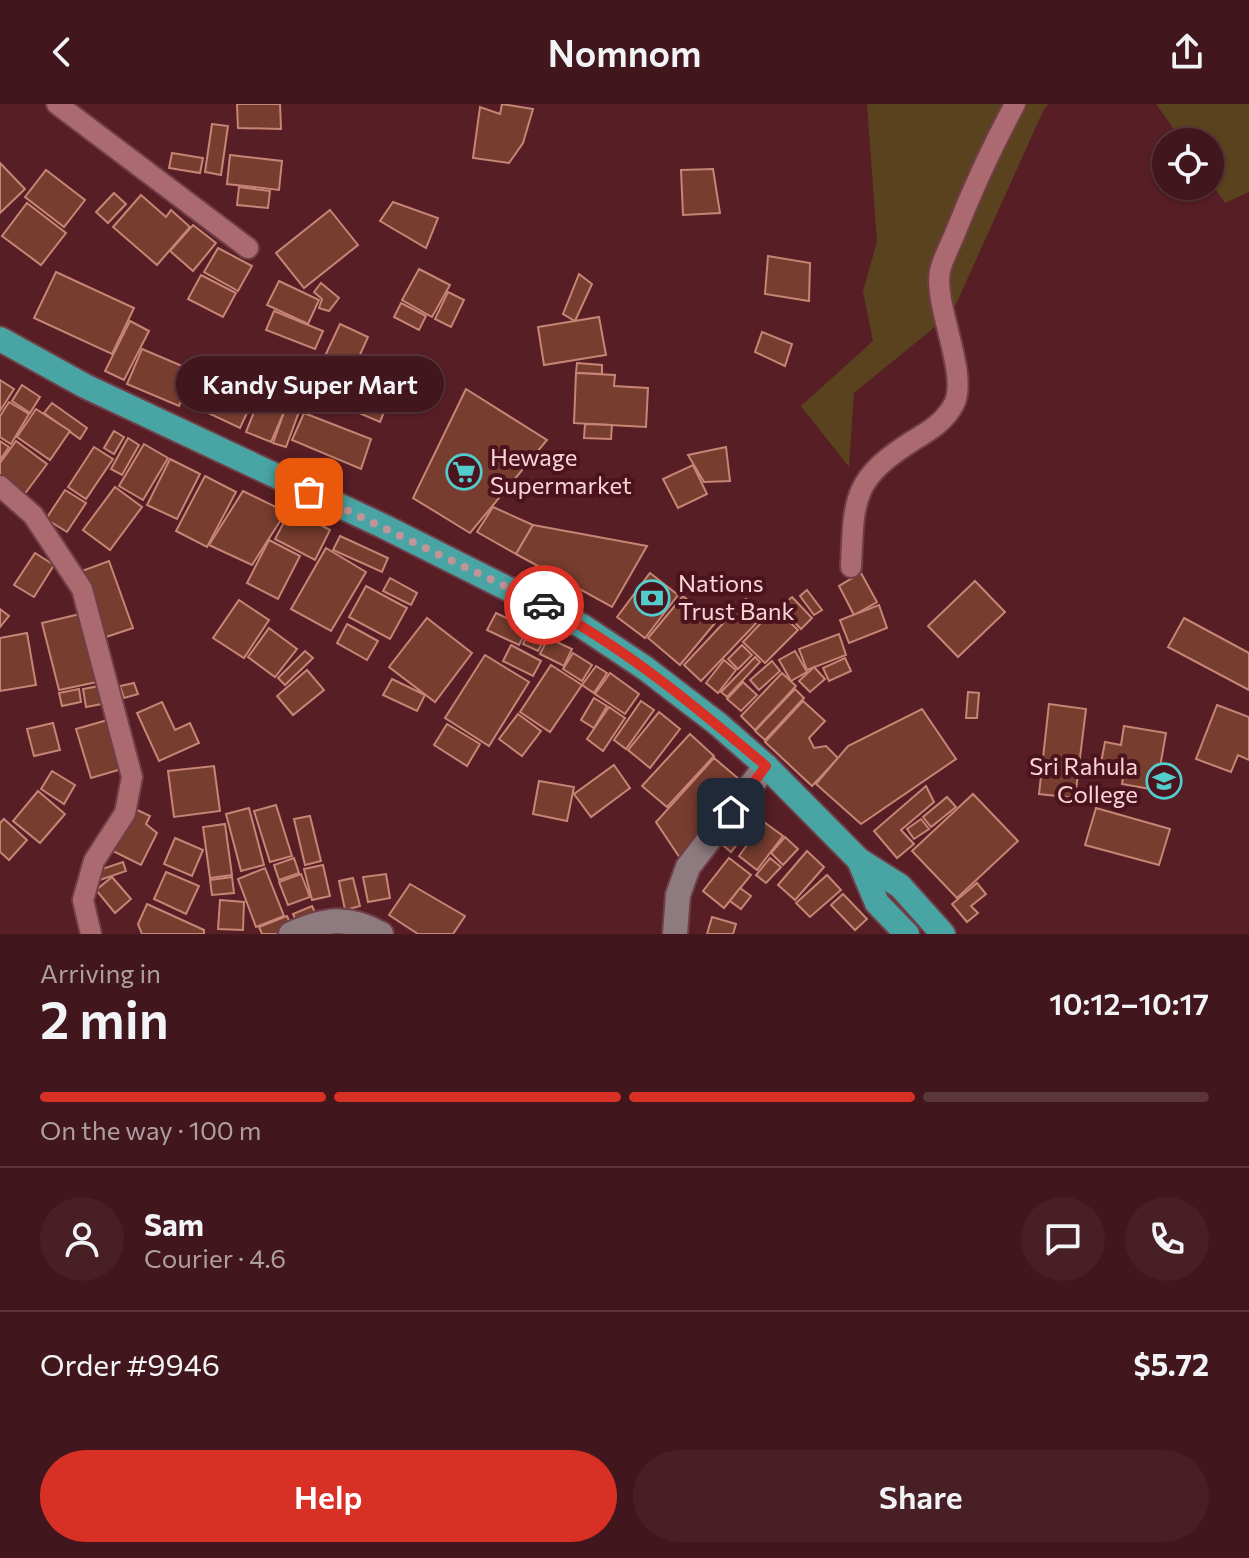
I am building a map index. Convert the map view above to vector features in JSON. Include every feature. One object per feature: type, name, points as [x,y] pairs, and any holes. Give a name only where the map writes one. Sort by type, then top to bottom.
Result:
[{"type":"highway","points":[[0,339],[85,386],[385,527],[570,619],[615,647],[679,693],[766,766],[859,860],[900,886],[943,934]]},
{"type":"highway","points":[[859,860],[877,903],[907,934]]},
{"type":"street","points":[[57,104],[248,248]]},
{"type":"street","points":[[851,567],[855,512],[860,490],[869,474],[898,450],[941,423],[956,401],[957,371],[940,273],[965,207],[1015,104]]},
{"type":"street","points":[[0,486],[33,515],[82,589],[132,777],[125,813],[94,861],[83,900],[91,934]]},
{"type":"street","points":[[675,934],[678,895],[688,867],[766,766]]},
{"type":"street","points":[[291,934],[314,924],[342,920],[363,924],[381,934]]},
{"type":"shaded area","points":[[867,104],[1049,104],[1044,109],[952,313],[854,393],[849,467],[801,406],[873,341],[863,291],[877,242]]},
{"type":"shaded area","points":[[1156,104],[1249,104],[1249,192],[1225,203],[1223,200],[1224,128],[1173,128]]},
{"type":"building","points":[[237,104],[280,104],[281,129],[238,128]]},
{"type":"building","points":[[502,104],[533,109],[523,143],[509,163],[473,158],[480,107],[500,114]]},
{"type":"building","points":[[212,124],[228,126],[221,175],[205,172]]},
{"type":"building","points":[[172,153],[203,158],[200,173],[169,168]]},
{"type":"building","points":[[230,155],[282,161],[279,190],[227,184]]},
{"type":"building","points":[[0,163],[25,189],[0,213]]},
{"type":"building","points":[[713,169],[720,213],[683,215],[681,170]]},
{"type":"building","points":[[46,170],[85,200],[64,227],[25,197]]},
{"type":"building","points":[[239,187],[270,191],[268,208],[237,205]]},
{"type":"building","points":[[114,193],[126,204],[108,223],[96,212]]},
{"type":"building","points":[[141,195],[166,217],[171,210],[190,227],[157,265],[113,227]]},
{"type":"building","points":[[393,202],[438,218],[426,248],[380,221]]},
{"type":"building","points":[[27,203],[66,233],[41,265],[2,236]]},
{"type":"building","points":[[330,210],[358,245],[304,288],[276,253]]},
{"type":"building","points":[[193,225],[216,243],[193,271],[170,251]]},
{"type":"building","points":[[218,248],[252,266],[238,291],[204,272]]},
{"type":"building","points":[[768,256],[810,263],[809,301],[765,294]]},
{"type":"building","points":[[419,269],[450,285],[432,317],[402,300]]},
{"type":"building","points":[[56,272],[134,308],[112,354],[34,318]]},
{"type":"building","points":[[579,274],[592,284],[575,321],[563,314]]},
{"type":"building","points":[[201,275],[236,293],[223,317],[188,299]]},
{"type":"building","points":[[279,281],[319,300],[308,324],[267,305]]},
{"type":"building","points":[[321,283],[339,298],[329,311],[319,308],[322,299],[314,292]]},
{"type":"building","points":[[448,292],[464,300],[451,327],[435,319]]},
{"type":"building","points":[[401,303],[426,316],[419,330],[394,317]]},
{"type":"building","points":[[274,311],[323,331],[315,349],[266,330]]},
{"type":"building","points":[[599,317],[606,355],[544,365],[538,327]]},
{"type":"building","points":[[130,321],[149,331],[124,380],[105,371]]},
{"type":"building","points":[[340,324],[368,337],[345,388],[316,375]]},
{"type":"building","points":[[762,332],[792,344],[785,366],[755,352]]},
{"type":"building","points":[[142,349],[194,371],[179,406],[127,384]]},
{"type":"building","points":[[208,363],[250,382],[241,394],[253,400],[240,428],[189,404]]},
{"type":"building","points":[[577,363],[602,365],[602,374],[576,373]]},
{"type":"building","points":[[576,373],[615,375],[614,386],[648,388],[646,427],[574,423]]},
{"type":"building","points":[[0,380],[14,389],[0,411]]},
{"type":"building","points":[[22,385],[40,397],[30,413],[12,401]]},
{"type":"building","points":[[370,386],[391,395],[380,422],[359,413]]},
{"type":"building","points":[[466,389],[547,440],[470,533],[413,498]]},
{"type":"building","points":[[9,402],[29,414],[11,444],[0,437],[0,416]]},
{"type":"building","points":[[258,402],[284,412],[271,442],[246,432]]},
{"type":"building","points":[[52,403],[87,428],[80,439],[44,413]]},
{"type":"building","points":[[287,404],[300,409],[286,447],[273,443]]},
{"type":"building","points":[[36,409],[70,431],[50,460],[17,437]]},
{"type":"building","points":[[304,413],[371,439],[361,469],[292,440]]},
{"type":"building","points":[[585,424],[612,425],[611,439],[584,438]]},
{"type":"building","points":[[114,431],[124,437],[114,454],[104,448]]},
{"type":"building","points":[[128,438],[139,445],[122,475],[111,469]]},
{"type":"building","points":[[0,441],[9,447],[0,460]]},
{"type":"building","points":[[16,441],[47,464],[24,495],[0,479],[0,463]]},
{"type":"building","points":[[144,444],[168,458],[143,500],[119,486]]},
{"type":"building","points":[[94,447],[113,459],[86,499],[68,487]]},
{"type":"building","points":[[726,447],[730,481],[704,482],[688,455]]},
{"type":"building","points":[[170,459],[200,474],[177,519],[147,505]]},
{"type":"building","points":[[693,465],[707,494],[678,508],[663,479]]},
{"type":"building","points":[[205,476],[236,492],[207,547],[176,531]]},
{"type":"building","points":[[115,487],[142,507],[110,550],[83,530]]},
{"type":"building","points":[[65,490],[86,503],[67,532],[46,519]]},
{"type":"building","points":[[243,491],[286,512],[252,565],[209,545]]},
{"type":"building","points":[[493,507],[533,525],[516,554],[477,532]]},
{"type":"building","points":[[291,509],[330,530],[315,560],[275,539]]},
{"type":"building","points":[[533,525],[647,546],[612,607],[516,554]]},
{"type":"building","points":[[340,536],[388,558],[382,572],[333,550]]},
{"type":"building","points":[[269,540],[300,556],[278,599],[247,583]]},
{"type":"building","points":[[326,548],[366,572],[331,631],[291,609]]},
{"type":"building","points":[[35,553],[54,565],[34,597],[14,585]]},
{"type":"building","points":[[109,561],[133,628],[103,638],[79,572]]},
{"type":"building","points":[[650,573],[678,595],[645,638],[617,617]]},
{"type":"building","points":[[861,573],[877,602],[854,615],[839,586]]},
{"type":"building","points":[[390,578],[417,593],[411,605],[383,591]]},
{"type":"building","points":[[975,581],[1005,612],[958,657],[928,626]]},
{"type":"building","points":[[366,586],[407,608],[390,639],[349,617]]},
{"type":"building","points":[[807,590],[822,610],[814,615],[800,596]]},
{"type":"building","points":[[683,596],[715,623],[680,665],[648,638]]},
{"type":"building","points":[[792,597],[812,618],[801,629],[780,607]]},
{"type":"building","points":[[746,599],[764,615],[701,681],[684,665]]},
{"type":"building","points":[[239,600],[269,620],[244,658],[213,638]]},
{"type":"building","points":[[879,605],[887,628],[849,643],[840,620]]},
{"type":"building","points":[[775,608],[798,630],[765,663],[743,642]]},
{"type":"building","points":[[0,609],[9,616],[0,627]]},
{"type":"building","points":[[496,613],[528,628],[519,645],[487,630]]},
{"type":"building","points":[[80,614],[97,682],[59,690],[42,623]]},
{"type":"building","points":[[427,618],[472,653],[435,702],[389,667]]},
{"type":"building","points":[[1184,618],[1249,653],[1249,690],[1168,647]]},
{"type":"building","points":[[347,624],[378,641],[367,660],[337,643]]},
{"type":"building","points":[[269,628],[297,649],[275,677],[248,657]]},
{"type":"building","points":[[530,630],[545,638],[538,651],[523,644]]},
{"type":"building","points":[[27,633],[36,685],[0,691],[0,638]]},
{"type":"building","points":[[839,634],[846,655],[807,670],[799,649]]},
{"type":"building","points":[[548,638],[572,649],[564,666],[540,654]]},
{"type":"building","points":[[511,645],[541,661],[533,676],[503,661]]},
{"type":"building","points":[[742,645],[752,655],[738,669],[728,659]]},
{"type":"building","points":[[305,651],[313,658],[285,685],[278,678]]},
{"type":"building","points":[[795,651],[807,672],[791,681],[779,660]]},
{"type":"building","points":[[573,653],[592,665],[582,681],[563,669]]},
{"type":"building","points":[[485,655],[529,682],[489,746],[445,718]]},
{"type":"building","points":[[755,657],[760,662],[727,697],[721,692]]},
{"type":"building","points":[[845,658],[851,671],[829,681],[823,668]]},
{"type":"building","points":[[724,660],[736,670],[718,693],[706,683]]},
{"type":"building","points":[[772,661],[780,671],[759,690],[750,680]]},
{"type":"building","points":[[551,665],[582,685],[550,732],[520,712]]},
{"type":"building","points":[[596,666],[607,673],[594,693],[582,685]]},
{"type":"building","points":[[814,667],[825,679],[810,692],[799,681]]},
{"type":"building","points":[[307,670],[324,690],[293,715],[277,696]]},
{"type":"building","points":[[610,673],[639,694],[625,714],[595,694]]},
{"type":"building","points":[[782,673],[796,686],[755,730],[741,716]]},
{"type":"building","points":[[392,679],[425,695],[417,711],[383,695]]},
{"type":"building","points":[[743,682],[757,695],[741,711],[727,699]]},
{"type":"building","points":[[134,683],[138,694],[124,698],[120,686]]},
{"type":"building","points":[[99,686],[102,704],[86,707],[83,689]]},
{"type":"building","points":[[79,689],[81,702],[62,706],[59,693]]},
{"type":"building","points":[[795,689],[804,698],[765,740],[755,731]]},
{"type":"building","points":[[968,692],[979,693],[977,718],[966,718]]},
{"type":"building","points":[[594,698],[607,706],[594,728],[581,720]]},
{"type":"building","points":[[641,701],[654,710],[626,749],[614,740]]},
{"type":"building","points":[[803,701],[825,721],[809,738],[814,748],[826,746],[838,758],[812,786],[765,742]]},
{"type":"building","points":[[162,702],[175,730],[190,723],[199,743],[159,761],[137,713]]},
{"type":"building","points":[[1049,704],[1086,709],[1075,798],[1039,794]]},
{"type":"building","points":[[1217,705],[1249,717],[1249,760],[1238,755],[1231,772],[1196,759]]},
{"type":"building","points":[[609,707],[625,718],[603,751],[587,739]]},
{"type":"building","points":[[922,709],[956,759],[861,824],[816,784],[848,746]]},
{"type":"building","points":[[659,712],[680,729],[650,768],[628,750]]},
{"type":"building","points":[[518,714],[541,731],[522,756],[499,739]]},
{"type":"building","points":[[111,719],[125,768],[91,778],[76,729]]},
{"type":"building","points":[[53,723],[60,750],[34,756],[27,729]]},
{"type":"building","points":[[447,724],[480,744],[467,766],[434,745]]},
{"type":"building","points":[[1124,726],[1166,733],[1156,790],[1122,784],[1124,771],[1100,768],[1105,742],[1121,745]]},
{"type":"building","points":[[690,734],[714,756],[667,807],[642,786]]},
{"type":"building","points":[[714,758],[746,785],[680,858],[656,822]]},
{"type":"building","points":[[614,765],[630,788],[591,817],[574,794]]},
{"type":"building","points":[[214,766],[220,811],[174,817],[168,771]]},
{"type":"building","points":[[52,771],[75,785],[64,804],[41,789]]},
{"type":"building","points":[[539,781],[574,787],[567,821],[533,814]]},
{"type":"building","points":[[926,786],[934,802],[901,830],[914,844],[897,858],[874,831]]},
{"type":"building","points":[[38,791],[65,814],[40,843],[13,821]]},
{"type":"building","points":[[973,794],[1018,841],[957,898],[912,851]]},
{"type":"building","points":[[947,797],[956,807],[931,827],[923,817]]},
{"type":"building","points":[[276,805],[292,856],[270,862],[254,811]]},
{"type":"building","points":[[745,806],[759,817],[731,852],[718,841]]},
{"type":"building","points":[[249,808],[264,865],[241,871],[226,814]]},
{"type":"building","points":[[1096,808],[1170,829],[1159,865],[1085,845]]},
{"type":"building","points":[[135,809],[150,816],[146,824],[157,833],[141,865],[113,851]]},
{"type":"building","points":[[310,816],[321,861],[305,865],[294,819]]},
{"type":"building","points":[[4,819],[27,840],[9,860],[0,852],[0,823]]},
{"type":"building","points":[[921,819],[929,829],[914,839],[907,829]]},
{"type":"building","points":[[764,822],[783,836],[757,870],[739,856]]},
{"type":"building","points":[[225,824],[232,875],[210,878],[203,827]]},
{"type":"building","points":[[785,837],[798,849],[783,865],[771,853]]},
{"type":"building","points":[[175,838],[203,850],[192,876],[164,864]]},
{"type":"building","points":[[807,851],[824,867],[795,900],[778,885]]},
{"type":"building","points":[[294,858],[299,873],[279,880],[274,865]]},
{"type":"building","points":[[729,858],[751,875],[724,908],[703,891]]},
{"type":"building","points":[[770,858],[781,867],[766,883],[756,875]]},
{"type":"building","points":[[123,862],[126,871],[100,880],[96,871]]},
{"type":"building","points":[[323,865],[330,896],[312,900],[304,869]]},
{"type":"building","points":[[265,868],[284,916],[256,927],[238,879]]},
{"type":"building","points":[[166,872],[199,886],[186,914],[154,899]]},
{"type":"building","points":[[301,874],[310,897],[288,905],[279,882]]},
{"type":"building","points":[[386,874],[390,898],[368,902],[363,877]]},
{"type":"building","points":[[827,875],[841,890],[810,917],[796,903]]},
{"type":"building","points":[[112,877],[131,899],[115,913],[96,890]]},
{"type":"building","points":[[232,877],[234,893],[212,895],[210,880]]},
{"type":"building","points":[[353,878],[360,906],[345,910],[339,881]]},
{"type":"building","points":[[977,883],[986,894],[971,906],[978,913],[967,922],[952,904]]},
{"type":"building","points":[[410,884],[465,916],[453,934],[418,934],[389,915]]},
{"type":"building","points":[[740,888],[751,896],[741,909],[730,901]]},
{"type":"building","points":[[843,894],[867,919],[855,930],[831,905]]},
{"type":"building","points":[[220,900],[244,902],[243,930],[218,929]]},
{"type":"building","points":[[147,904],[204,930],[204,934],[142,934],[138,924]]},
{"type":"building","points":[[312,906],[317,917],[298,925],[293,914]]},
{"type":"building","points":[[287,916],[293,930],[284,934],[262,934],[259,927]]},
{"type":"building","points":[[712,917],[736,924],[733,934],[707,934]]},
{"type":"way so far","points":[[309,492],[544,605]]},
{"type":"place","name":"Hewage Supermarket","points":[[464,472]]},
{"type":"place","name":"Kandy Super Mart","points":[[309,492]]},
{"type":"place","name":"Nations Trust Bank","points":[[652,598]]},
{"type":"place","name":"Sri Rahula College","points":[[1164,781]]},
{"type":"route","points":[[544,605],[645,668],[718,724],[766,766],[731,812]]}]
